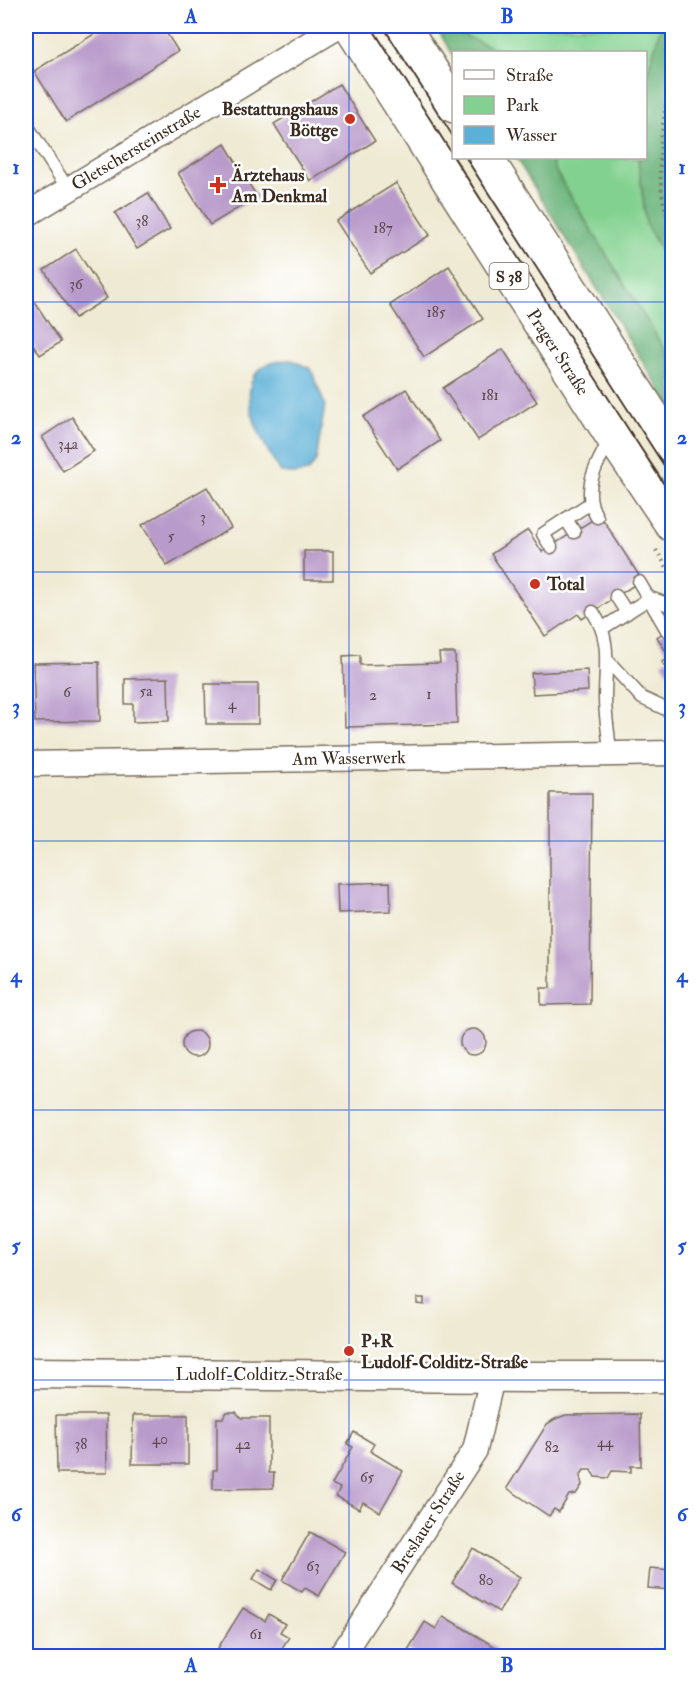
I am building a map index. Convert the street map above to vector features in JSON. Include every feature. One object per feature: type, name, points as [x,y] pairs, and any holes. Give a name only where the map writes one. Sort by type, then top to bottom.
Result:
[{"type":"main road","name":"Prager Straße","points":[[350,26],[612,436],[672,525]]},
{"type":"main road","points":[[403,26],[452,104]]},
{"type":"main road","name":"S 38","points":[[487,159],[672,446]]},
{"type":"street","name":"Gletschersteinstraße","points":[[26,215],[339,26]]},
{"type":"street","name":"Am Wasserwerk","points":[[26,764],[672,753]]},
{"type":"street","name":"Ludolf-Colditz-Straße","points":[[26,1373],[334,1374],[492,1378],[672,1377]]},
{"type":"street","name":"Breslauer Straße","points":[[341,1656],[475,1450],[492,1378]]},
{"type":"lane","points":[[26,124],[68,189]]},
{"type":"lane","points":[[597,517],[589,504],[591,483],[612,436]]},
{"type":"lane","points":[[551,547],[543,534],[589,504]]},
{"type":"lane","points":[[566,519],[574,532]]},
{"type":"lane","points":[[639,582],[667,630]]},
{"type":"lane","points":[[616,596],[627,613]]},
{"type":"lane","points":[[650,598],[672,606]]},
{"type":"lane","points":[[603,628],[650,598]]},
{"type":"lane","points":[[593,612],[603,628],[608,661],[605,699],[609,754]]},
{"type":"lane","points":[[608,661],[642,698],[672,712]]},
{"type":"path","points":[[672,76],[661,129],[663,189],[667,216],[672,227]]},
{"type":"green space","points":[[435,26],[661,26],[647,75],[647,51],[501,51],[443,27],[438,30]]},
{"type":"green space","points":[[661,26],[672,26],[672,270],[646,224],[638,159],[647,159],[647,75]]},
{"type":"green space","points":[[443,27],[501,51],[452,51],[452,54],[438,30]]},
{"type":"green space","points":[[517,159],[551,159],[556,172],[672,362],[672,409]]},
{"type":"green space","points":[[551,159],[638,159],[646,224],[672,270],[672,362],[556,172]]},
{"type":"water","points":[[292,360],[311,369],[325,405],[316,461],[308,472],[294,474],[281,472],[262,440],[250,403],[250,387],[256,373],[270,364]]},
{"type":"building","points":[[107,26],[162,26],[178,51],[66,122],[34,71]]},
{"type":"building","points":[[339,84],[375,141],[310,181],[274,124]]},
{"type":"building","name":"Ärztehaus Am Denkmal","points":[[225,144],[257,197],[210,225],[178,173]]},
{"type":"building","points":[[396,183],[430,235],[370,273],[336,221]]},
{"type":"building","points":[[148,193],[170,229],[137,249],[115,213]]},
{"type":"building","points":[[76,249],[107,298],[75,318],[44,270]]},
{"type":"building","points":[[449,266],[483,319],[424,357],[390,305]]},
{"type":"building","points":[[26,289],[61,342],[40,355],[26,336]]},
{"type":"building","points":[[503,349],[537,402],[478,440],[443,388]]},
{"type":"building","points":[[406,389],[440,441],[397,469],[363,417]]},
{"type":"building","points":[[72,417],[94,451],[63,471],[42,437]]},
{"type":"building","points":[[207,487],[231,528],[167,566],[142,525]]},
{"type":"building","points":[[600,515],[642,580],[582,619],[578,614],[545,636],[491,554],[528,530],[542,552]]},
{"type":"building","points":[[304,551],[333,551],[333,580],[304,580]]},
{"type":"building","points":[[672,627],[672,678],[662,662],[670,658],[657,637]]},
{"type":"building","points":[[439,653],[455,653],[457,724],[345,727],[343,656],[360,655],[360,665],[440,663]]},
{"type":"building","points":[[99,662],[100,721],[35,722],[33,663]]},
{"type":"building","points":[[587,670],[588,691],[533,694],[531,673]]},
{"type":"building","points":[[168,678],[169,721],[133,722],[133,704],[125,704],[125,679]]},
{"type":"building","points":[[205,684],[258,684],[258,724],[206,724]]},
{"type":"building","points":[[550,793],[592,793],[590,1004],[541,1005],[541,988],[550,988]]},
{"type":"building","points":[[390,882],[391,911],[338,913],[337,884]]},
{"type":"building","points":[[473,1029],[482,1033],[486,1042],[482,1051],[473,1055],[464,1051],[460,1042],[464,1033]]},
{"type":"building","points":[[195,1031],[204,1035],[208,1044],[204,1053],[195,1057],[186,1053],[182,1044],[186,1035]]},
{"type":"building","points":[[417,1298],[424,1298],[424,1305],[417,1304]]},
{"type":"building","points":[[227,1412],[236,1412],[241,1418],[269,1418],[269,1473],[274,1473],[273,1488],[213,1489],[213,1470],[217,1470],[217,1418],[223,1418]]},
{"type":"building","points":[[640,1414],[641,1466],[631,1466],[631,1472],[612,1471],[608,1478],[595,1477],[591,1470],[584,1470],[580,1476],[582,1485],[576,1494],[569,1495],[559,1512],[554,1509],[549,1516],[507,1488],[547,1424],[555,1419],[566,1415]]},
{"type":"building","points":[[56,1415],[106,1415],[107,1473],[57,1473]]},
{"type":"building","points":[[133,1415],[188,1415],[188,1464],[132,1464]]},
{"type":"building","points":[[354,1432],[374,1444],[370,1451],[403,1471],[380,1512],[363,1502],[359,1509],[336,1496],[340,1488],[332,1484],[353,1447],[347,1444]]},
{"type":"building","points":[[310,1532],[345,1552],[319,1596],[305,1588],[302,1592],[282,1580]]},
{"type":"building","points":[[473,1548],[520,1577],[499,1612],[452,1583]]},
{"type":"building","points":[[650,1568],[671,1570],[670,1590],[648,1588]]},
{"type":"building","points":[[259,1569],[277,1580],[271,1590],[253,1579]]},
{"type":"building","points":[[243,1608],[265,1621],[269,1614],[285,1624],[280,1632],[289,1637],[277,1656],[217,1655],[220,1650],[218,1648]]},
{"type":"building","points":[[443,1616],[497,1648],[491,1656],[418,1656],[408,1650],[425,1622],[436,1629]]},
{"type":"building","points":[[658,1648],[669,1656],[651,1656]]},
{"type":"tram line","points":[[371,26],[452,154]]},
{"type":"tram line","points":[[383,26],[452,135]]},
{"type":"tram line","points":[[455,159],[672,497]]},
{"type":"tram line","points":[[467,159],[672,478]]},
{"type":"place","name":"Bestattungshaus Böttge","points":[[350,119]]},
{"type":"place","name":"Ärztehaus Am Denkmal","points":[[218,185]]},
{"type":"place","name":"Total","points":[[535,584]]},
{"type":"place","name":"P+R Ludolf-Colditz-Straße","points":[[349,1351]]}]
